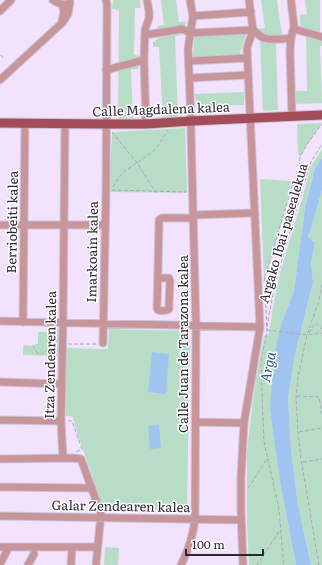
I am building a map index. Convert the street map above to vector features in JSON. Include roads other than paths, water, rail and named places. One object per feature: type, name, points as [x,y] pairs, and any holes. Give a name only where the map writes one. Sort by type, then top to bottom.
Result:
[{"type":"main road","name":"Calle Magdalena kalea","points":[[0,123],[65,124],[106,128],[171,122],[322,115]]},
{"type":"street","points":[[0,11],[11,0]]},
{"type":"street","points":[[53,0],[59,4],[66,4],[71,1]]},
{"type":"street","name":"Imarkoain kalea","points":[[103,343],[101,324],[104,226],[108,191],[106,128],[106,0]]},
{"type":"street","points":[[146,124],[144,60],[145,35],[149,11],[147,0]]},
{"type":"street","name":"Calle Juan de Tarazona kalea","points":[[181,565],[190,543],[195,520],[196,325],[190,78],[188,61],[188,49],[193,16],[190,0]]},
{"type":"street","points":[[243,565],[241,477],[244,423],[264,328],[255,213],[247,58],[248,42],[253,30],[249,0]]},
{"type":"street","points":[[291,0],[294,26],[290,52],[292,117]]},
{"type":"street","points":[[0,80],[63,22],[68,14],[71,1]]},
{"type":"street","points":[[59,26],[64,12],[62,4]]},
{"type":"street","points":[[193,16],[250,12]]},
{"type":"street","points":[[145,35],[182,29],[191,33],[253,30],[264,39],[291,38]]},
{"type":"street","points":[[294,29],[322,37]]},
{"type":"street","points":[[188,61],[247,58]]},
{"type":"street","points":[[106,70],[144,60]]},
{"type":"street","points":[[190,78],[248,75]]},
{"type":"street","name":"Berriobeiti kalea","points":[[23,322],[25,123]]},
{"type":"street","name":"Itza Zendearen kalea","points":[[63,458],[62,384],[65,124]]},
{"type":"street","points":[[158,278],[159,220],[162,218],[255,213]]},
{"type":"street","points":[[0,225],[104,226]]},
{"type":"street","points":[[0,322],[196,325],[264,328]]},
{"type":"street","points":[[0,322],[63,323]]},
{"type":"street","points":[[0,382],[62,384]]},
{"type":"street","points":[[0,420],[63,421]]},
{"type":"street","points":[[196,422],[244,423]]},
{"type":"street","points":[[0,458],[81,459],[101,514],[96,565]]},
{"type":"street","points":[[0,487],[92,488]]},
{"type":"street","name":"Galar Zendearen kalea","points":[[0,516],[241,520]]},
{"type":"street","points":[[0,547],[97,547]]},
{"type":"street","points":[[0,564],[9,547]]},
{"type":"street","points":[[71,565],[72,547]]},
{"type":"street","points":[[28,565],[34,554]]},
{"type":"water","points":[[322,158],[322,191],[308,237],[315,243],[311,262],[313,282],[295,354],[288,398],[291,449],[298,505],[311,565],[296,565],[280,481],[270,408],[275,351],[282,322],[294,291],[305,208],[315,168]]},
{"type":"water","points":[[152,352],[169,354],[166,394],[148,392]]},
{"type":"water","points":[[159,425],[161,448],[150,449],[148,426]]},
{"type":"water label","name":"Arga","points":[[268,367]]}]
